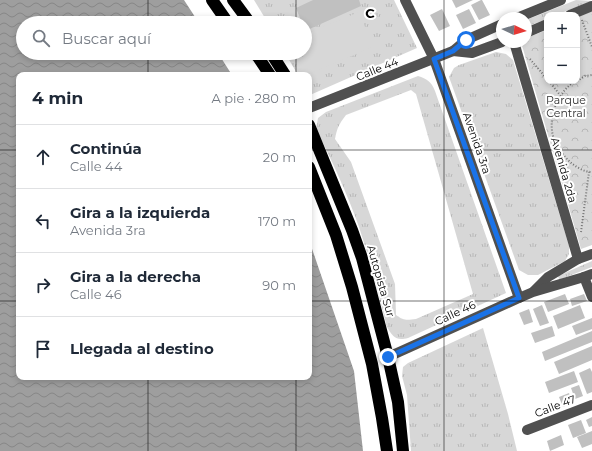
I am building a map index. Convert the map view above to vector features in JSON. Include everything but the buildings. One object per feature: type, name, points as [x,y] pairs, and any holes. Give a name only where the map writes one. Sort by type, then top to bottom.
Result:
[{"type":"highway","points":[[212,0],[223,16]]},
{"type":"highway","points":[[233,0],[245,16]]},
{"type":"highway","points":[[251,60],[258,72]]},
{"type":"highway","points":[[260,60],[268,72]]},
{"type":"highway","points":[[275,60],[283,72]]},
{"type":"highway","name":"Autopista Sur","points":[[312,132],[362,258],[388,357],[398,402],[403,451]]},
{"type":"highway","points":[[312,175],[336,235],[352,287],[372,364],[387,451]]},
{"type":"highway","points":[[387,451],[390,439],[390,428],[381,371],[382,366],[388,357]]},
{"type":"street","name":"Avenida 3ra","points":[[405,0],[434,59],[519,298]]},
{"type":"street","points":[[532,12],[561,0]]},
{"type":"street","points":[[577,12],[592,6]]},
{"type":"street","points":[[532,30],[544,25]]},
{"type":"street","name":"Calle 44","points":[[312,107],[453,51],[466,40],[496,27]]},
{"type":"street","name":"Calle 44","points":[[453,51],[472,53],[496,44]]},
{"type":"street","name":"Avenida 2da","points":[[516,48],[578,259]]},
{"type":"street","name":"Calle 46","points":[[533,292],[548,277],[578,259],[592,254]]},
{"type":"street","points":[[588,276],[592,297]]},
{"type":"street","name":"Calle 46","points":[[388,357],[533,292],[588,276]]},
{"type":"street","name":"Calle 47","points":[[527,430],[592,405]]},
{"type":"path","points":[[580,24],[592,47]]},
{"type":"path","points":[[529,58],[544,75]]},
{"type":"path","points":[[580,79],[592,75]]},
{"type":"path","points":[[551,84],[560,95]]},
{"type":"path","points":[[571,84],[560,95],[554,110],[552,126],[555,141],[562,155],[574,166],[591,172],[581,236]]},
{"type":"green space","points":[[254,0],[394,0],[417,48],[312,94],[312,72],[296,72],[289,60],[312,60],[312,16],[264,16]]},
{"type":"green space","points":[[576,0],[592,1],[564,12],[546,12]]},
{"type":"green space","name":"Parque Central","points":[[592,11],[592,245],[581,249],[523,48],[532,48],[532,36],[544,31],[544,84],[580,84],[580,16]]},
{"type":"green space","points":[[359,12],[373,47],[312,73],[309,72],[305,60],[312,60],[312,31]]},
{"type":"green space","points":[[544,13],[544,20],[532,25],[532,18]]},
{"type":"green space","points":[[496,52],[506,54],[513,60],[569,246],[569,254],[565,261],[538,275],[528,275],[519,270],[449,77],[454,68],[459,65]]},
{"type":"green space","points":[[418,76],[426,79],[430,83],[435,91],[506,293],[408,338],[400,339],[393,336],[387,327],[359,227],[339,177],[316,129],[318,118],[326,112]],"holes":[[[411,90],[416,94],[473,294],[416,319],[408,320],[396,315],[395,284],[351,162],[335,139],[339,126],[346,115]]]},
{"type":"green space","points":[[592,261],[592,267],[559,279],[558,276]]},
{"type":"green space","points":[[483,328],[517,451],[411,451],[407,395],[402,376],[403,367],[408,363]]},
{"type":"water","points":[[0,0],[184,0],[194,16],[16,16],[16,60],[222,60],[230,72],[16,72],[16,380],[312,380],[312,249],[354,371],[363,451],[0,451]]},
{"type":"route","points":[[388,357],[519,298],[434,59],[453,51],[466,40]]}]
